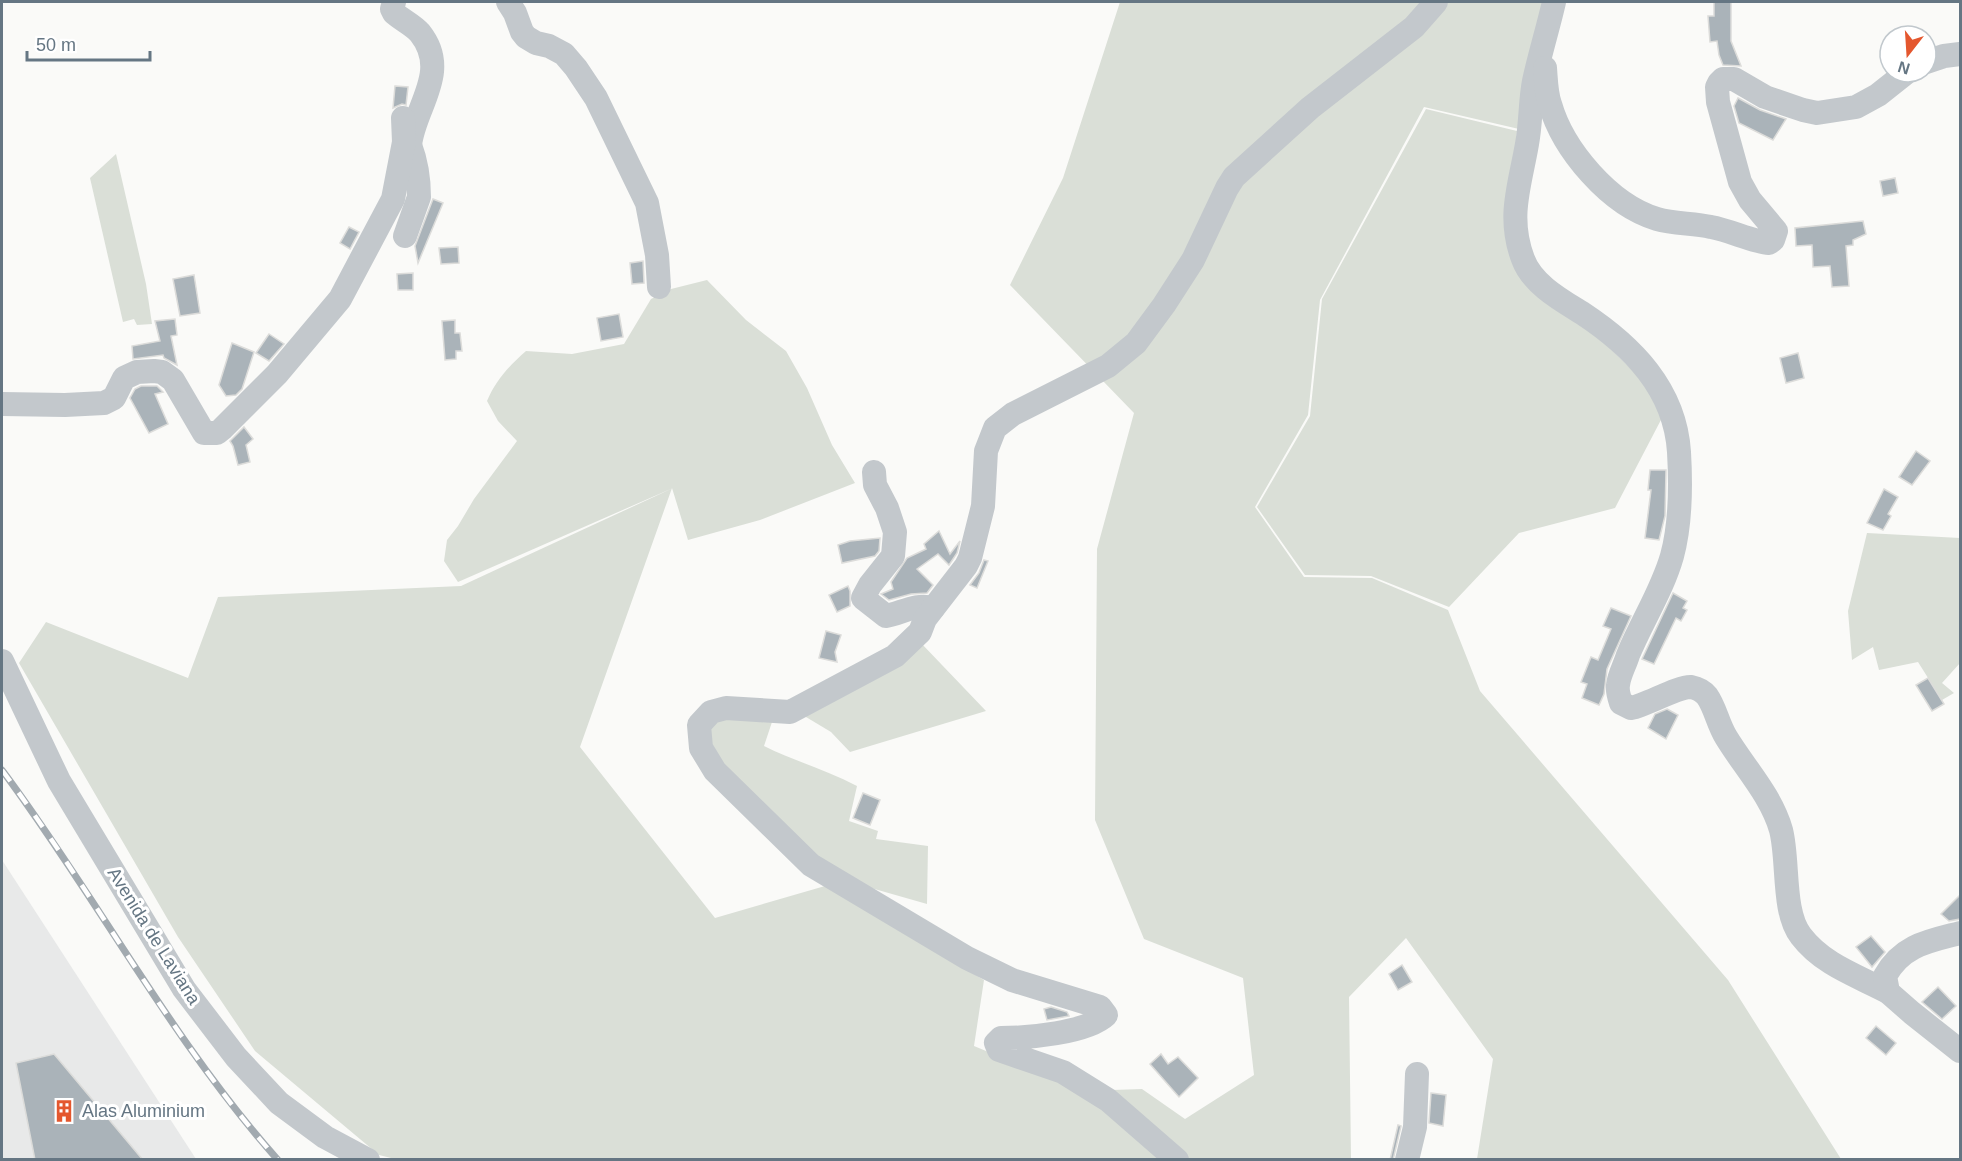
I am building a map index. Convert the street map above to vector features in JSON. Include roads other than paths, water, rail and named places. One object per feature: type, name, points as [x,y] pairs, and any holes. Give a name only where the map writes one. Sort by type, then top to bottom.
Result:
[{"type":"street","points":[[2,404],[104,403],[114,398],[124,378],[137,372],[154,371],[162,372],[173,380],[204,433],[217,433],[228,425],[277,374],[340,299],[393,199],[407,144],[427,97],[433,67],[422,35],[394,13],[392,9],[394,2]]},
{"type":"street","points":[[508,2],[515,12],[522,32],[536,44],[549,46],[564,54],[596,98],[647,202],[657,255],[659,287]]},
{"type":"street","points":[[1177,1160],[1108,1100],[1063,1072],[999,1050],[996,1043],[1001,1038],[1057,1034],[1101,1020],[1106,1015],[1100,1007],[1012,980],[967,958],[810,865],[715,771],[701,748],[699,725],[711,712],[726,708],[790,712],[895,656],[920,632],[925,619],[970,558],[982,506],[986,451],[995,428],[1013,414],[1108,366],[1131,348],[1164,305],[1193,260],[1234,177],[1310,108],[1414,27],[1436,2]]},
{"type":"street","points":[[1554,2],[1534,80],[1528,141],[1516,200],[1514,222],[1523,259],[1540,283],[1613,335],[1653,378],[1669,404],[1676,425],[1678,445],[1677,534],[1662,585],[1639,628],[1617,687],[1621,703],[1631,708],[1683,688],[1696,689],[1707,696],[1724,735],[1752,774],[1779,824],[1784,846],[1792,922],[1801,936],[1817,953],[1858,978],[1888,992],[1960,1051]]},
{"type":"street","points":[[1546,33],[1546,78],[1553,115],[1571,149],[1603,185],[1631,207],[1654,218],[1710,226],[1741,234],[1762,243],[1769,243],[1773,240],[1776,231],[1750,200],[1740,182],[1718,102],[1719,83],[1723,79],[1734,79],[1765,97],[1810,112],[1824,113],[1862,104],[1892,84]]},
{"type":"street","points":[[1938,58],[1960,54]]},
{"type":"street","points":[[403,118],[407,144],[414,155],[419,197],[405,236]]},
{"type":"street","points":[[874,472],[875,486],[895,532],[895,551],[863,598],[886,616],[918,606],[933,608]]},
{"type":"street","name":"Avenida de Laviana","points":[[2,661],[58,782],[184,989],[236,1057],[279,1102],[325,1137],[368,1160]]},
{"type":"street","points":[[1888,992],[1885,976],[1892,963],[1912,947],[1960,933]]},
{"type":"street","points":[[1407,1160],[1414,1127],[1418,1074]]},
{"type":"railway","points":[[2,770],[37,818],[203,1066],[278,1160]]},
{"type":"place","name":"Alas Aluminium","points":[[64,1111]]}]
